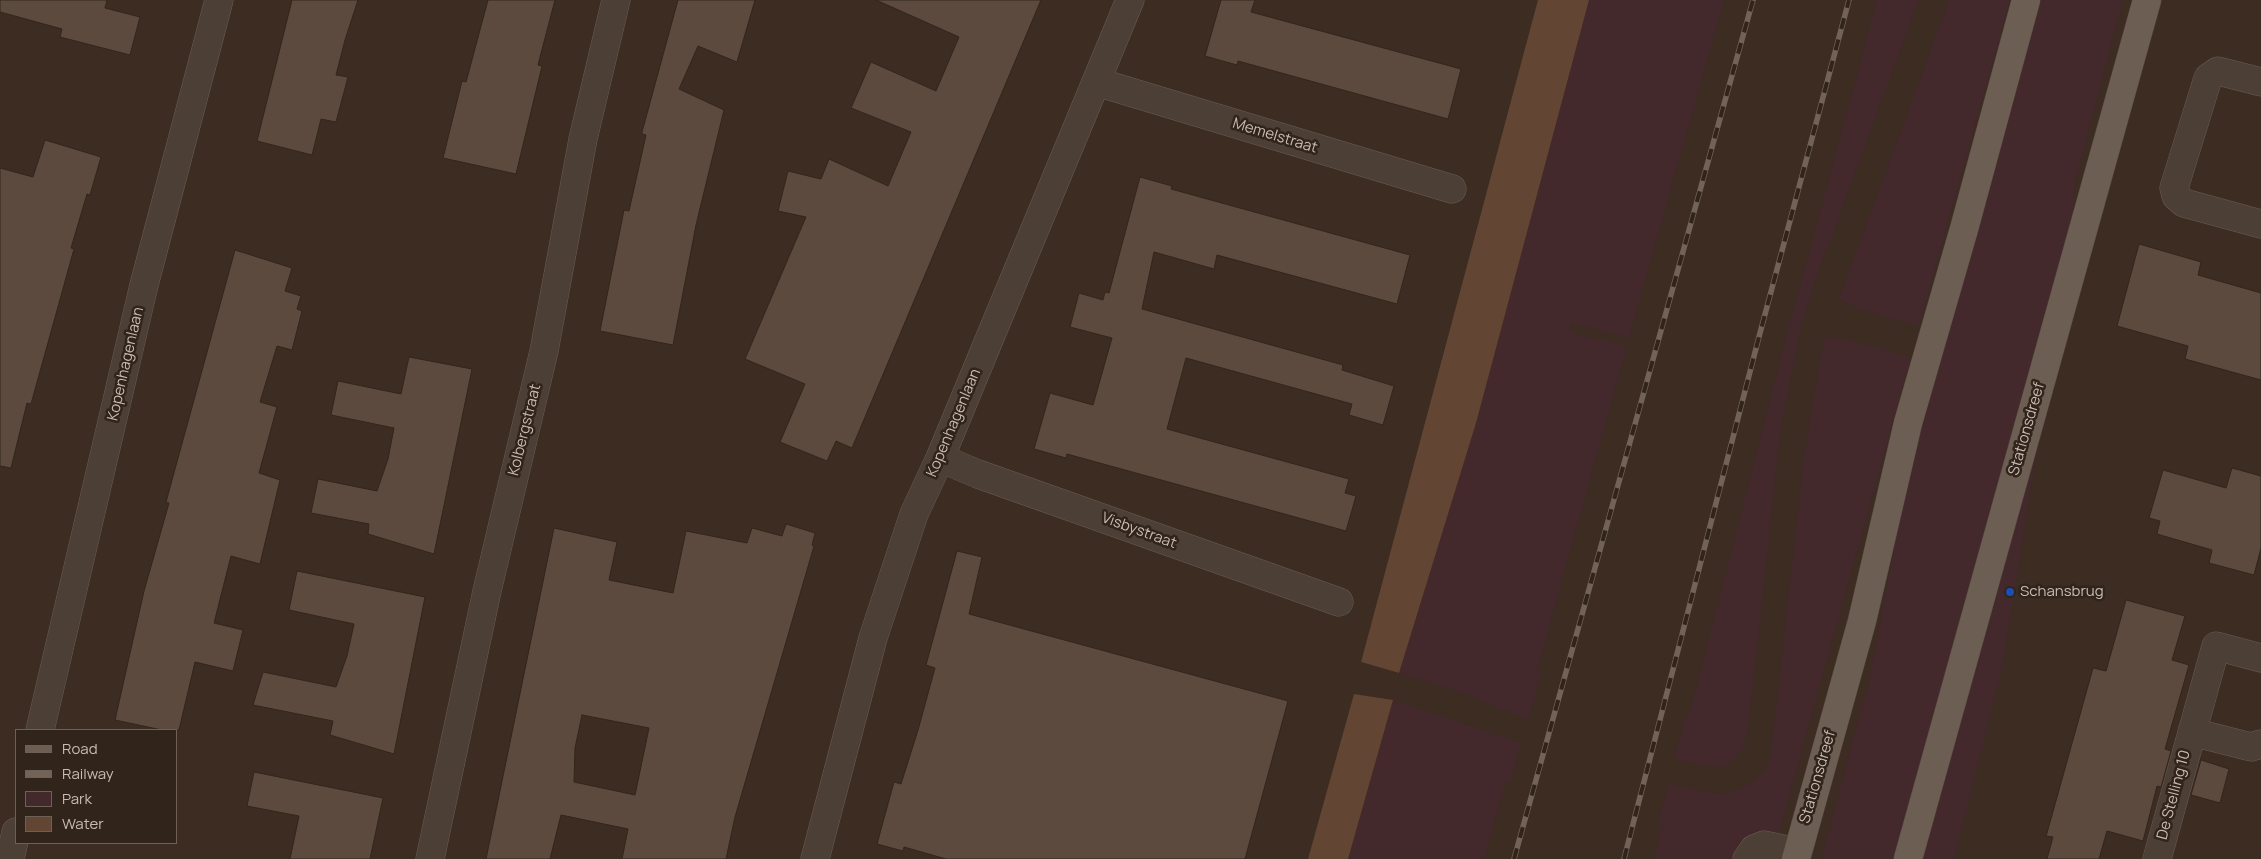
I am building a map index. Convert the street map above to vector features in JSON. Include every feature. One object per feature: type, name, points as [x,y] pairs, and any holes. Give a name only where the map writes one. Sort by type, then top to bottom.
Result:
[{"type":"main road","name":"Stationsdreef","points":[[1796,856],[1862,621],[1908,422],[1964,228],[2026,0]]},
{"type":"main road","name":"Stationsdreef","points":[[1908,859],[2147,0]]},
{"type":"street","name":"Kopenhagenlaan","points":[[40,729],[144,285],[219,0]]},
{"type":"street","name":"Kolbergstraat","points":[[430,859],[487,591],[544,351],[583,139],[616,0]]},
{"type":"street","name":"Kopenhagenlaan","points":[[815,859],[873,638],[914,514],[940,458],[1130,0]]},
{"type":"street","points":[[2261,82],[2218,71],[2208,78],[2174,188],[2176,196],[2184,203],[2261,224]]},
{"type":"street","name":"Memelstraat","points":[[1097,82],[1452,189]]},
{"type":"street","name":"Visbystraat","points":[[940,458],[978,474],[1339,602]]},
{"type":"street","name":"De Stelling 10","points":[[2157,859],[2216,646],[2261,658]]},
{"type":"street","name":"De Stelling 10","points":[[2192,732],[2251,747],[2261,744]]},
{"type":"street","points":[[10,859],[15,836]]},
{"type":"street","points":[[1747,859],[1754,849],[1764,846],[1796,856]]},
{"type":"green space","points":[[1589,0],[1724,0],[1629,338],[1571,323],[1569,332],[1627,346],[1537,671],[1542,672],[1528,720],[1463,693],[1399,673],[1476,423]]},
{"type":"green space","points":[[1877,0],[1919,0],[1817,276],[1799,335],[1780,435],[1749,722],[1744,744],[1735,759],[1728,765],[1716,767],[1703,766],[1674,759],[1686,715],[1689,716],[1784,345]]},
{"type":"green space","points":[[1949,0],[2010,0],[1919,326],[1856,308],[1839,298]]},
{"type":"green space","points":[[2038,0],[2123,0],[2074,186],[2073,223],[1964,604],[1896,859],[1821,859],[1869,681],[1906,485]]},
{"type":"green space","points":[[1836,337],[1911,357],[1778,836],[1736,859],[1654,859],[1663,823],[1658,822],[1668,784],[1704,792],[1728,793],[1751,783],[1767,767],[1771,755],[1802,471],[1812,404],[1824,339]]},
{"type":"green space","points":[[2042,416],[2003,663],[1954,859],[1920,859]]},
{"type":"green space","points":[[1393,700],[1521,743],[1511,781],[1506,780],[1484,859],[1348,859]]},
{"type":"water","points":[[1538,0],[1589,0],[1476,423],[1399,673],[1360,666]]},
{"type":"water","points":[[1354,694],[1393,700],[1348,859],[1308,859]]},
{"type":"pier","points":[[1358,661],[1402,673],[1399,675],[1359,668],[1357,666]]},
{"type":"building","points":[[0,0],[107,0],[105,8],[140,17],[130,55],[60,37],[62,29],[0,12]]},
{"type":"building","points":[[292,0],[358,0],[336,75],[348,77],[336,122],[321,119],[312,155],[257,141]]},
{"type":"building","points":[[488,0],[555,0],[538,65],[542,66],[516,174],[443,158],[462,81],[466,82]]},
{"type":"building","points":[[678,0],[755,0],[737,62],[698,46],[679,89],[724,110],[696,225],[673,345],[600,331],[624,210],[629,211],[646,135],[642,134],[642,132]]},
{"type":"building","points":[[876,0],[1041,0],[852,448],[836,441],[827,461],[780,442],[805,384],[745,359],[806,217],[778,211],[788,171],[821,179],[829,159],[888,186],[911,132],[851,108],[871,62],[936,91],[959,37]]},
{"type":"building","points":[[1221,0],[1255,0],[1251,12],[1461,69],[1448,119],[1238,61],[1237,65],[1205,56]]},
{"type":"building","points":[[45,140],[101,157],[90,195],[87,194],[71,248],[74,249],[31,404],[27,403],[11,468],[0,466],[0,168],[33,177]]},
{"type":"building","points":[[1140,177],[1172,186],[1171,189],[1410,255],[1397,304],[1217,255],[1214,269],[1154,252],[1142,309],[1343,365],[1342,370],[1394,386],[1383,425],[1349,415],[1352,404],[1186,358],[1167,429],[1349,479],[1345,493],[1356,496],[1346,531],[1067,454],[1066,458],[1034,449],[1050,393],[1093,405],[1112,338],[1070,327],[1079,293],[1103,300],[1105,292],[1109,293]]},
{"type":"building","points":[[2139,244],[2201,262],[2198,275],[2261,293],[2261,380],[2185,359],[2188,346],[2117,326]]},
{"type":"building","points":[[235,250],[292,268],[285,291],[301,296],[297,309],[302,311],[292,350],[277,346],[260,402],[277,407],[259,473],[280,480],[260,564],[231,556],[214,623],[243,630],[233,671],[195,662],[179,730],[157,729],[115,720],[144,591],[169,503],[166,502]]},
{"type":"building","points":[[409,357],[472,369],[434,554],[368,534],[369,524],[311,513],[318,479],[377,491],[388,459],[394,428],[331,415],[338,381],[401,394]]},
{"type":"building","points":[[2232,468],[2261,476],[2261,548],[2254,575],[2209,563],[2212,550],[2157,534],[2160,521],[2149,518],[2163,470],[2226,488]]},
{"type":"building","points":[[786,524],[815,533],[812,545],[814,546],[735,817],[726,859],[622,859],[628,829],[561,815],[550,859],[486,859],[554,528],[617,542],[609,580],[673,593],[686,531],[747,543],[752,528],[782,536]],"holes":[[[582,715],[649,728],[635,795],[574,782],[575,748]]]},
{"type":"building","points":[[957,551],[982,557],[969,614],[1288,701],[1245,859],[946,859],[904,847],[903,851],[877,844],[894,782],[901,784],[935,668],[926,665]]},
{"type":"building","points":[[297,571],[425,597],[394,754],[330,735],[333,721],[253,705],[263,672],[336,687],[347,656],[354,624],[289,610]]},
{"type":"building","points":[[2126,600],[2185,616],[2172,660],[2189,665],[2165,749],[2171,751],[2161,787],[2157,786],[2143,841],[2107,831],[2099,859],[2047,859],[2053,837],[2046,836],[2093,668],[2106,671]]},
{"type":"building","points":[[2201,760],[2229,769],[2220,803],[2191,795]]},
{"type":"building","points":[[254,772],[383,798],[370,859],[290,859],[299,816],[247,806]]},
{"type":"railway","points":[[1514,859],[1753,0]]},
{"type":"railway","points":[[1624,859],[1760,333],[1849,0]]},
{"type":"place","name":"Schansbrug","points":[[2010,592]]}]
